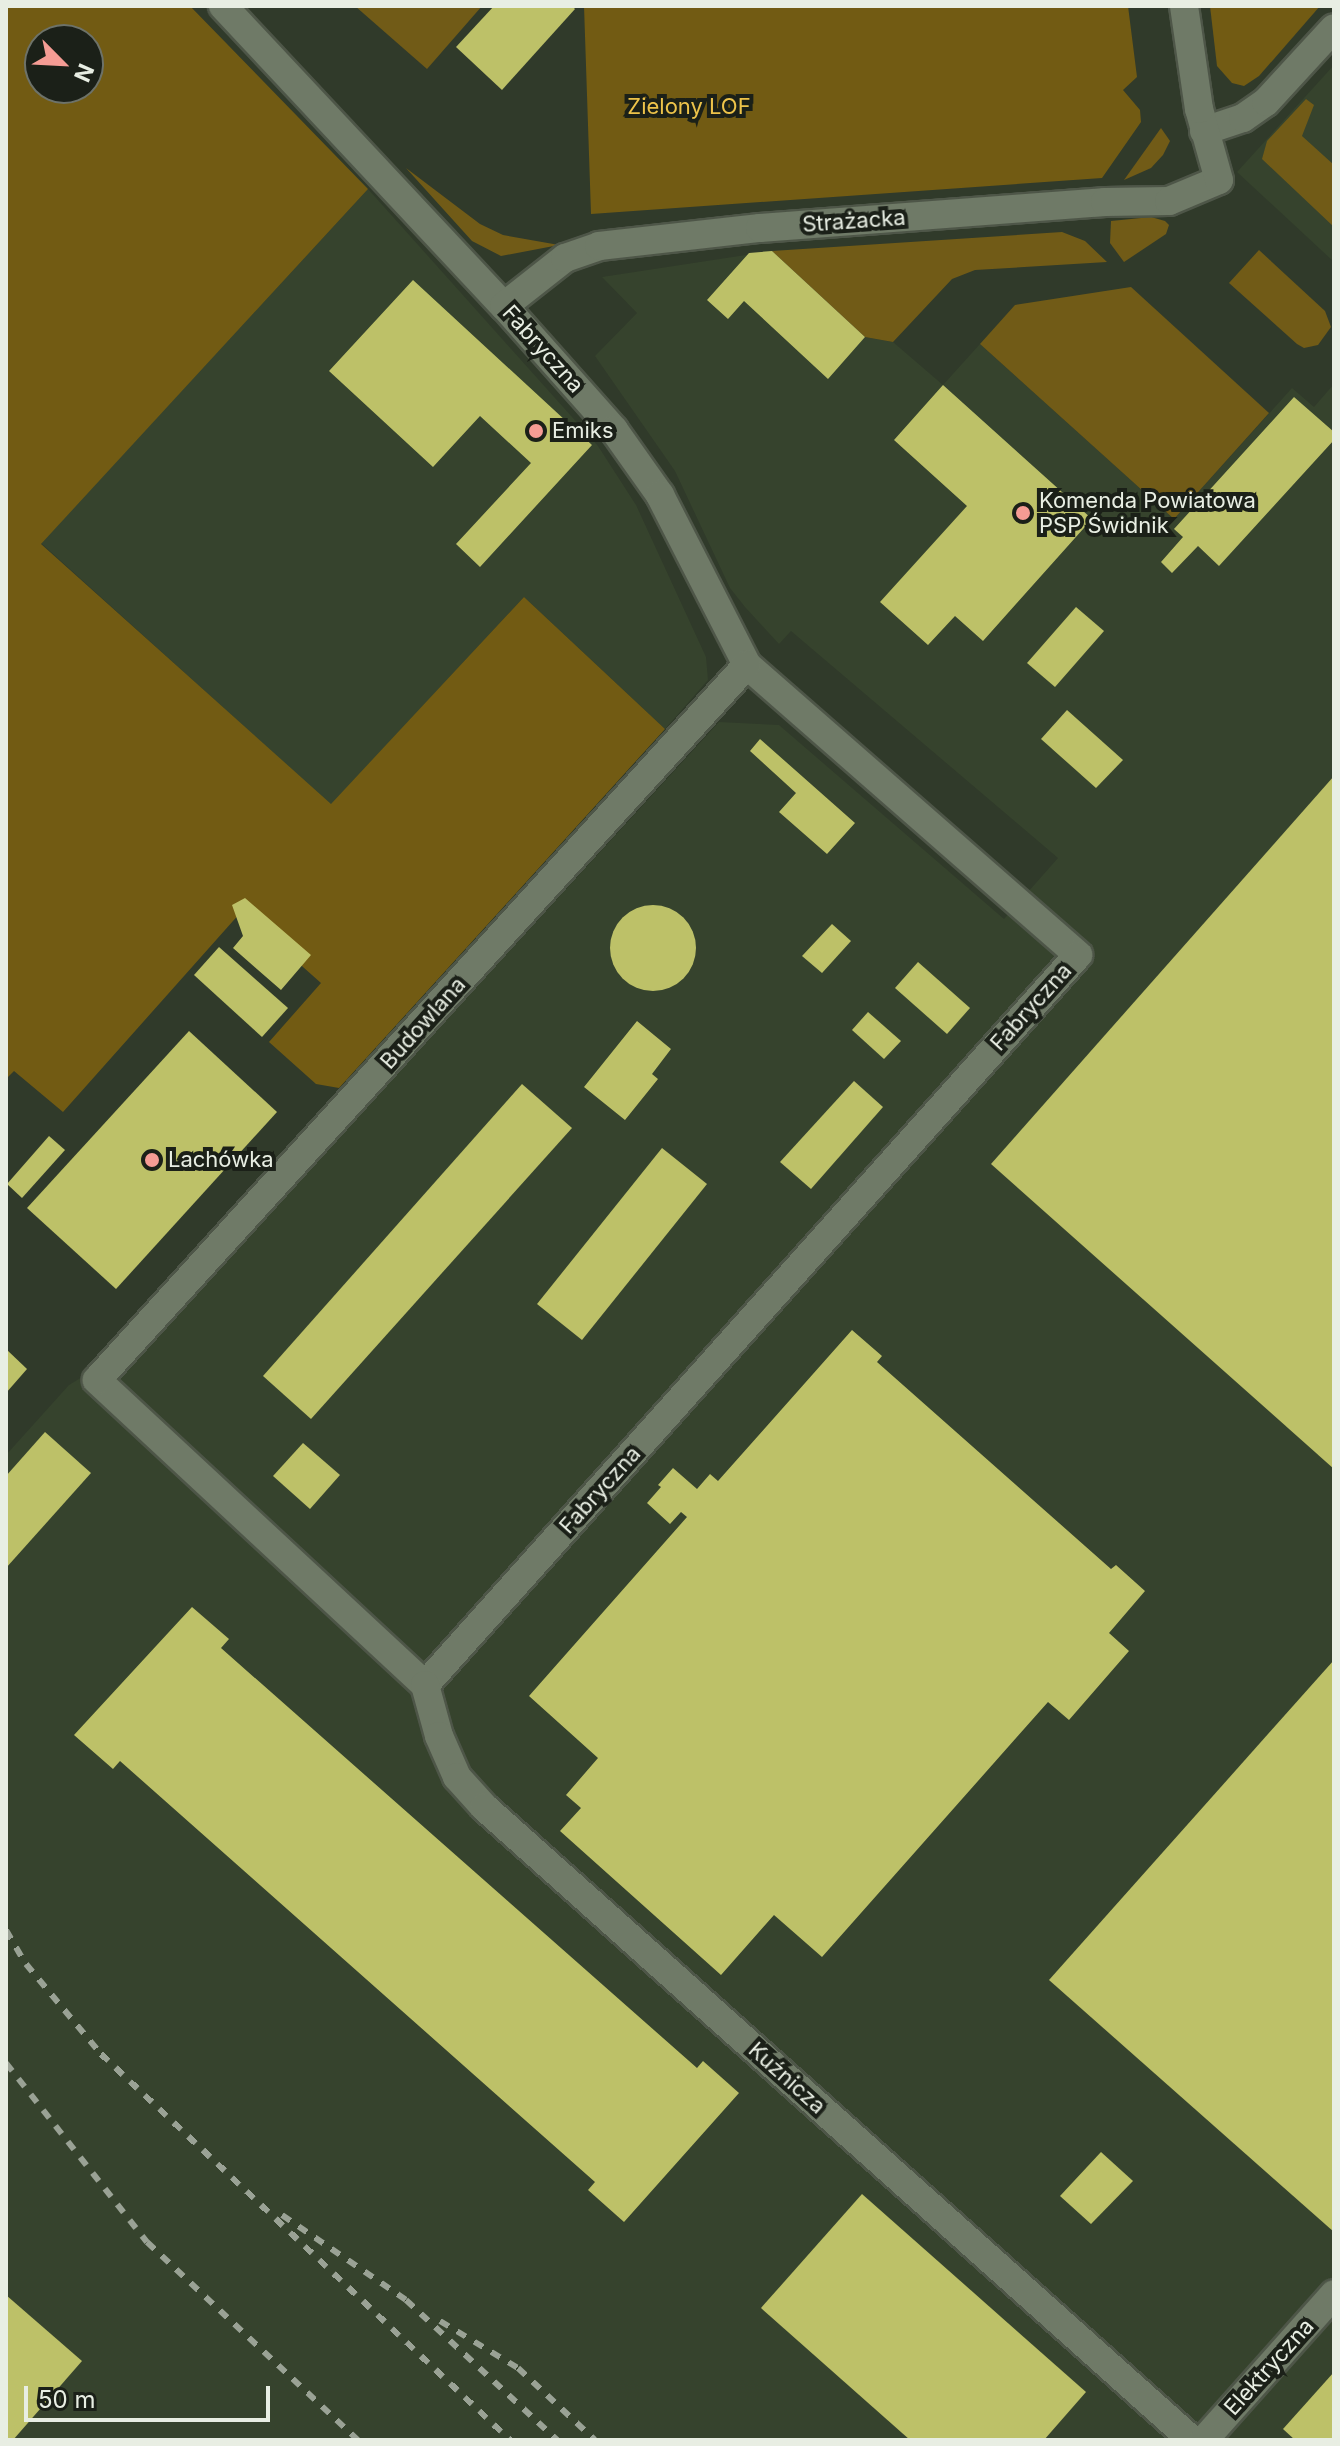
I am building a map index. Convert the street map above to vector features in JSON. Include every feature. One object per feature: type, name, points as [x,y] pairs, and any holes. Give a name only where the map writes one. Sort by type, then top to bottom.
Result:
[{"type":"street","name":"Fabryczna","points":[[223,6],[504,306],[614,430],[660,495],[747,665],[1078,955],[425,1685]]},
{"type":"street","points":[[1184,6],[1204,131],[1243,118],[1266,102],[1334,28]]},
{"type":"street","name":"Strażacka","points":[[504,306],[565,258],[599,246],[760,228],[1105,202],[1169,201],[1219,180],[1204,131]]},
{"type":"street","name":"Budowlana","points":[[425,1685],[97,1380],[747,665]]},
{"type":"street","name":"Kuźnicza","points":[[425,1685],[439,1736],[457,1777],[484,1807],[1192,2440]]},
{"type":"street","name":"Elektryczna","points":[[1204,2440],[1334,2294]]},
{"type":"shaded area","points":[[355,6],[482,6],[427,69]]},
{"type":"shaded area","points":[[1334,65],[1334,262],[1237,172]]},
{"type":"shaded area","points":[[1306,99],[1314,105],[1302,136],[1334,165],[1334,227],[1262,159],[1267,141]]},
{"type":"shaded area","points":[[1161,128],[1170,141],[1163,155],[1151,168],[1124,180]]},
{"type":"shaded area","points":[[406,168],[480,224],[503,235],[559,245],[501,256],[472,241]]},
{"type":"shaded area","points":[[368,189],[598,446],[636,505],[706,657],[708,680],[665,729],[524,597],[331,805],[41,543]]},
{"type":"shaded area","points":[[1151,217],[1169,225],[1166,234],[1124,262],[1110,243],[1111,221]]},
{"type":"shaded area","points":[[1062,232],[1085,241],[1107,262],[975,270],[952,279],[893,342],[865,337],[772,251]]},
{"type":"shaded area","points":[[1259,250],[1325,311],[1331,327],[1318,345],[1304,348],[1297,344],[1229,283]]},
{"type":"shaded area","points":[[772,251],[865,337],[893,342],[943,385],[980,344],[1174,519],[1292,388],[1314,407],[1334,384],[1334,2440],[6,2440],[6,1455],[69,1385],[166,1326],[719,722],[779,725],[1004,919],[1058,858],[791,631],[779,644],[730,588],[675,471],[595,356],[637,313],[602,277]]},
{"type":"shaded area","points":[[1131,287],[1269,413],[1174,519],[980,344],[1015,305]]},
{"type":"green space","points":[[6,6],[190,6],[368,189],[41,544],[331,804],[524,597],[665,729],[339,1088],[316,1084],[269,1042],[321,983],[241,912],[63,1112],[14,1071],[6,1079]]},
{"type":"green space","name":"Zielony LOF","points":[[584,6],[1128,6],[1137,77],[1123,90],[1140,110],[1141,122],[1102,178],[591,214]]},
{"type":"green space","points":[[1210,6],[1320,6],[1259,76],[1244,86],[1232,83],[1217,66]]},
{"type":"building","points":[[494,6],[572,6],[575,9],[502,90],[456,47]]},
{"type":"building","points":[[772,251],[865,337],[828,379],[744,301],[728,319],[707,300],[749,253]]},
{"type":"building","name":"Emiks","points":[[413,280],[592,445],[480,567],[456,544],[531,463],[480,416],[433,467],[329,371]]},
{"type":"building","name":"Komenda Powiatowa PSP Świdnik","points":[[943,385],[1092,519],[983,641],[955,616],[928,645],[880,602],[967,506],[894,440]]},
{"type":"building","points":[[1294,397],[1334,432],[1334,440],[1219,566],[1198,546],[1172,573],[1161,562],[1183,537],[1174,529]]},
{"type":"building","points":[[1076,607],[1104,631],[1055,687],[1027,663]]},
{"type":"building","points":[[1067,710],[1123,760],[1096,788],[1041,739]]},
{"type":"building","points":[[760,739],[855,823],[827,854],[779,812],[796,793],[750,751]]},
{"type":"building","points":[[1334,776],[1334,1469],[991,1164]]},
{"type":"building","points":[[245,898],[311,955],[281,990],[233,948],[243,936],[232,905]]},
{"type":"building","points":[[653,905],[677,912],[689,924],[696,948],[689,972],[677,984],[653,991],[629,984],[617,972],[610,948],[617,924],[629,912]]},
{"type":"building","points":[[832,924],[851,941],[822,973],[802,956]]},
{"type":"building","points":[[219,947],[288,1008],[262,1037],[194,975]]},
{"type":"building","points":[[918,962],[970,1008],[947,1034],[895,988]]},
{"type":"building","points":[[868,1012],[901,1041],[884,1059],[852,1030]]},
{"type":"building","points":[[637,1021],[671,1049],[652,1074],[658,1079],[625,1120],[584,1087]]},
{"type":"building","name":"Lachówka","points":[[189,1031],[277,1112],[116,1289],[27,1208]]},
{"type":"building","points":[[854,1081],[883,1107],[811,1189],[780,1162]]},
{"type":"building","points":[[522,1084],[572,1128],[311,1419],[263,1376]]},
{"type":"building","points":[[49,1136],[65,1150],[22,1198],[7,1184]]},
{"type":"building","points":[[662,1148],[707,1184],[582,1340],[537,1304]]},
{"type":"building","points":[[852,1330],[882,1356],[877,1362],[1111,1569],[1116,1565],[1145,1591],[1109,1633],[1129,1651],[1069,1720],[1048,1702],[822,1957],[774,1915],[721,1975],[560,1831],[581,1808],[566,1795],[598,1758],[529,1696],[687,1517],[681,1512],[670,1524],[647,1503],[673,1468],[697,1489],[710,1474],[718,1481]]},
{"type":"building","points":[[6,1349],[27,1369],[6,1393]]},
{"type":"building","points":[[45,1432],[91,1473],[6,1568],[6,1476]]},
{"type":"building","points":[[303,1443],[340,1475],[310,1509],[273,1476]]},
{"type":"building","points":[[192,1607],[229,1639],[221,1648],[697,2068],[703,2061],[739,2093],[624,2222],[588,2190],[595,2182],[120,1761],[113,1769],[74,1735]]},
{"type":"building","points":[[1334,1660],[1334,2232],[1049,1980]]},
{"type":"building","points":[[1101,2152],[1133,2181],[1091,2224],[1060,2196]]},
{"type":"building","points":[[862,2194],[1086,2392],[1044,2440],[910,2440],[761,2308]]},
{"type":"building","points":[[6,2295],[82,2361],[13,2440],[6,2440]]},
{"type":"building","points":[[1334,2372],[1334,2440],[1295,2440],[1283,2429]]},
{"type":"railway","points":[[6,1930],[26,1964],[101,2054],[510,2440]]},
{"type":"railway","points":[[6,2063],[147,2242],[358,2440]]},
{"type":"railway","points":[[282,2215],[406,2300],[557,2440]]},
{"type":"railway","points":[[440,2321],[518,2368],[595,2440]]},
{"type":"place","name":"Emiks","points":[[536,431]]},
{"type":"place","name":"Komenda Powiatowa PSP Świdnik","points":[[1023,513]]},
{"type":"place","name":"Lachówka","points":[[152,1160]]}]
